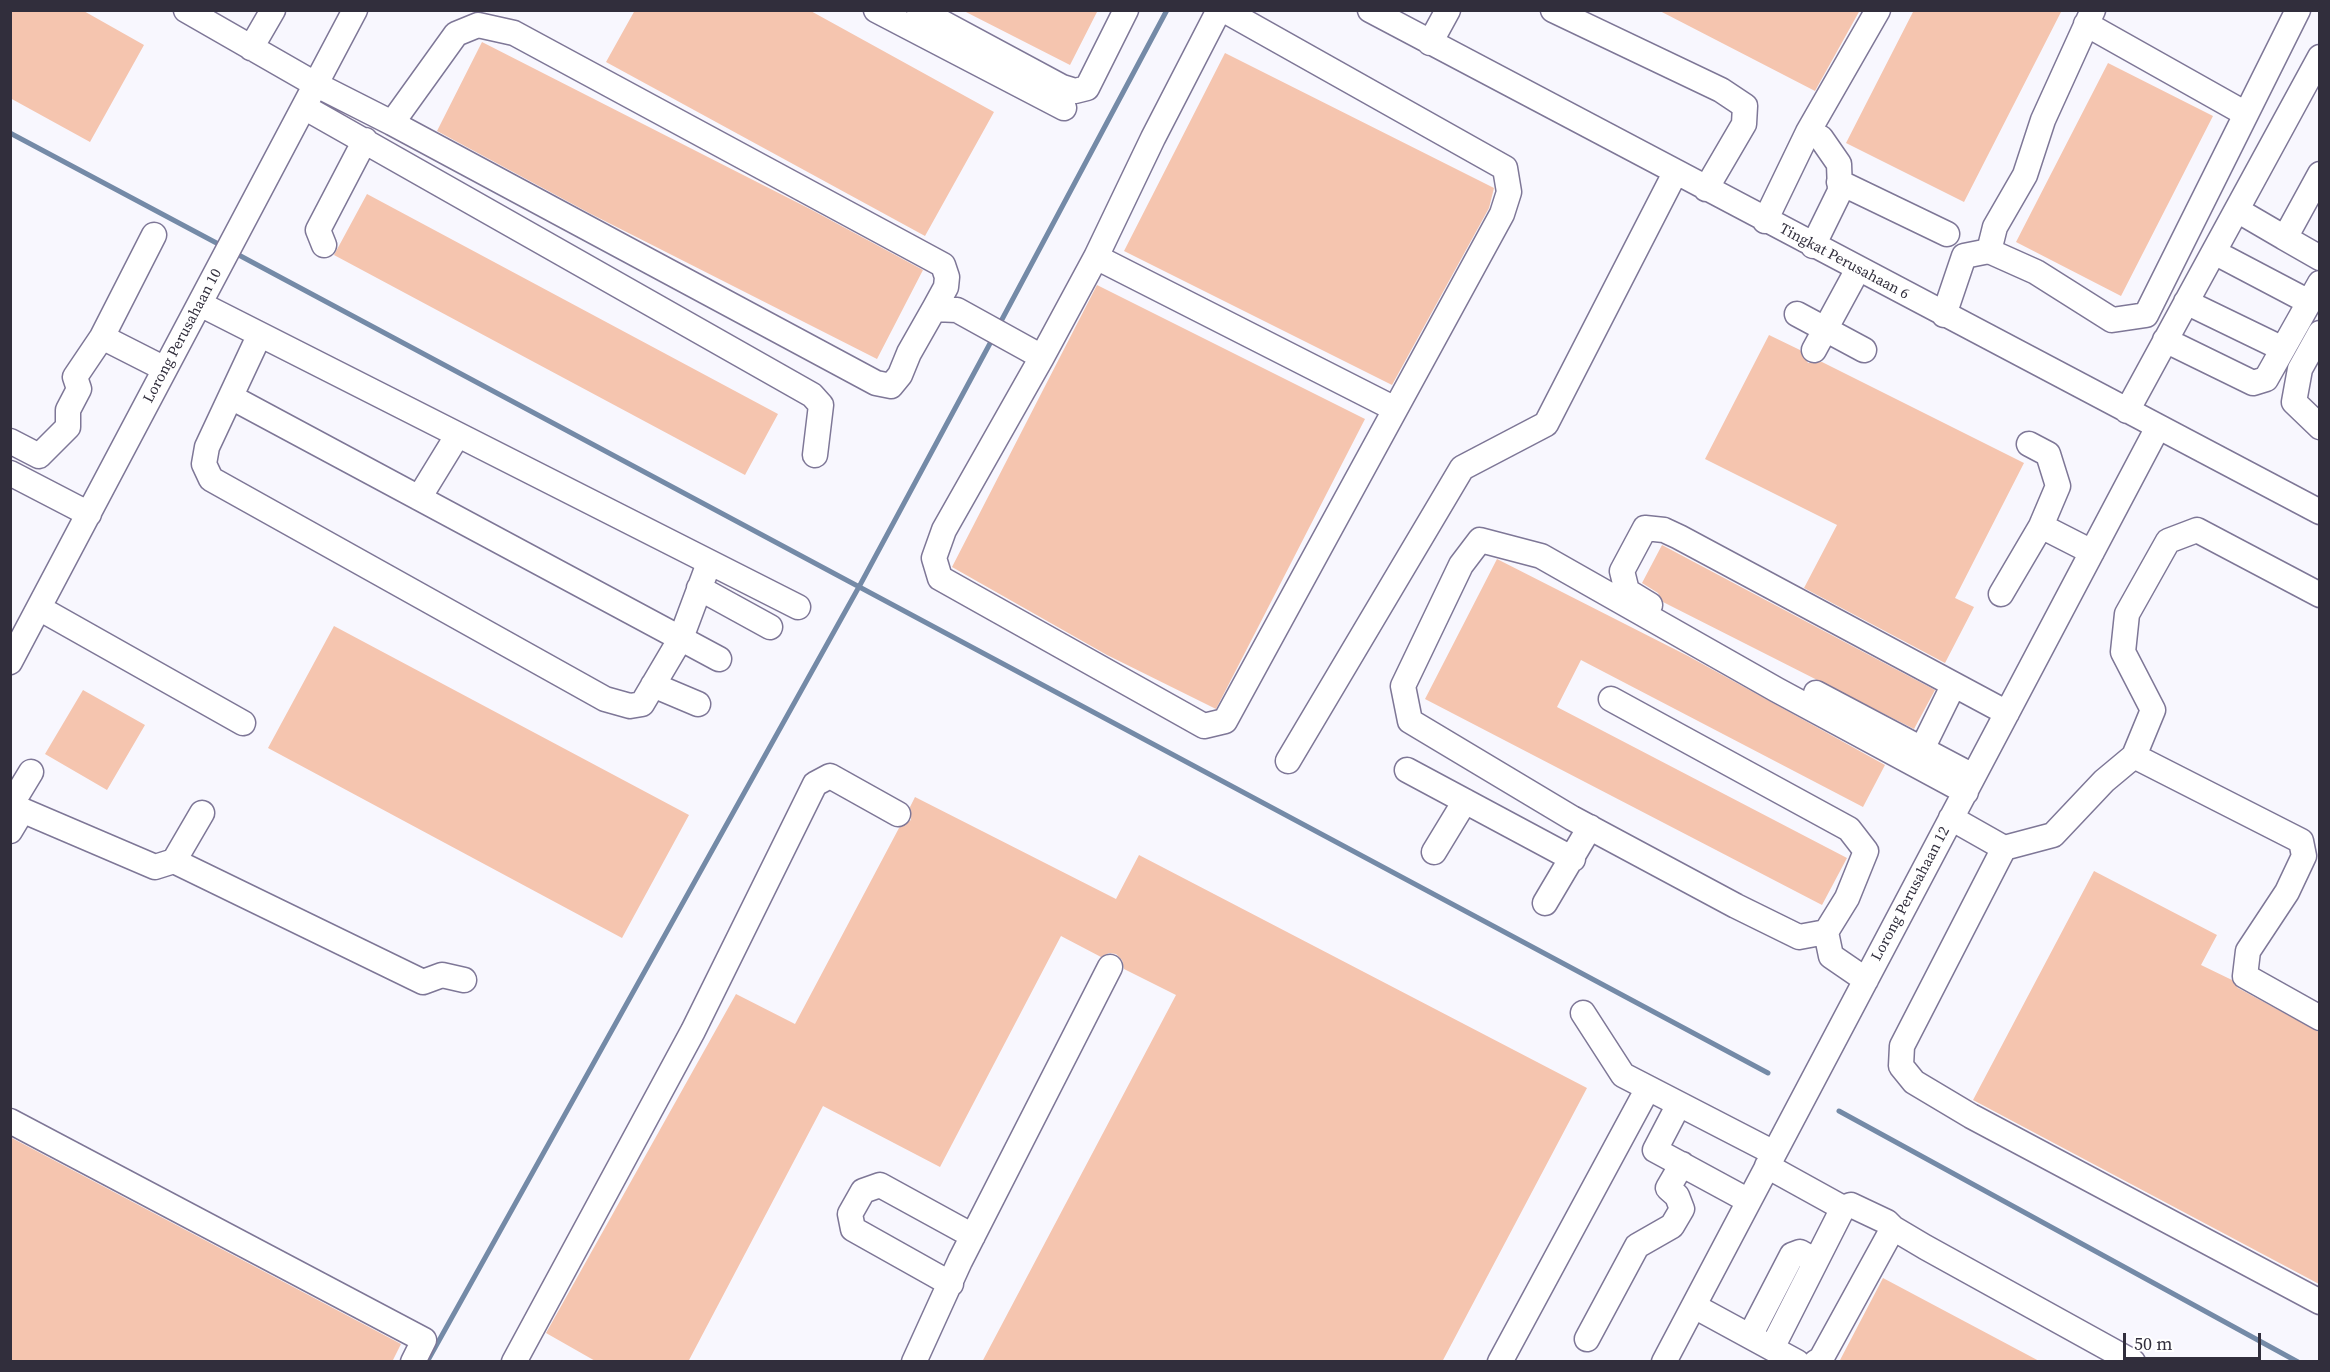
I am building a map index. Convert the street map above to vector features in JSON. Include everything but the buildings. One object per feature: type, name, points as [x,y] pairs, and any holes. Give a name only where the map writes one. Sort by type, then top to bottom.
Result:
[{"type":"street","points":[[186,10],[315,84],[876,383],[891,386],[900,375],[909,353],[946,309],[948,277],[943,265],[514,33],[478,25],[456,34],[392,123]]},
{"type":"street","points":[[251,48],[273,10]]},
{"type":"street","name":"Lorong Perusahaan 10","points":[[10,662],[355,10]]},
{"type":"street","points":[[876,10],[1064,108]]},
{"type":"street","points":[[919,10],[1062,87],[1075,91],[1087,88],[1126,10]]},
{"type":"street","points":[[1219,10],[1153,138],[1096,257],[944,530],[934,558],[940,578],[1204,726],[1225,721],[1502,214],[1509,192],[1505,168],[1224,10]]},
{"type":"street","points":[[1431,43],[1448,10]]},
{"type":"street","points":[[1553,10],[1721,90],[1745,106],[1744,124],[1706,189]]},
{"type":"street","points":[[1765,221],[1808,132],[1878,10]]},
{"type":"street","points":[[1944,315],[1964,256],[1989,251],[2036,272],[2112,320],[2146,315],[2298,10]]},
{"type":"street","name":"Tingkat Perusahaan 6","points":[[1382,13],[1431,43],[1765,221],[2319,512]]},
{"type":"street","points":[[1989,251],[1995,228],[2025,175],[2043,120],[2089,17],[2246,114]]},
{"type":"street","points":[[2127,411],[2319,57]]},
{"type":"street","points":[[304,107],[812,395],[821,405],[815,454]]},
{"type":"street","points":[[1808,132],[1821,138],[1839,164],[1840,191],[1813,246]]},
{"type":"street","points":[[324,245],[318,230],[364,140]]},
{"type":"street","points":[[1288,761],[1462,468],[1546,424],[1675,173]]},
{"type":"street","points":[[2285,238],[2319,174]]},
{"type":"street","points":[[1839,182],[1947,234]]},
{"type":"street","points":[[2237,210],[2319,258]]},
{"type":"street","points":[[10,441],[39,456],[68,427],[68,410],[79,389],[75,377],[102,337],[154,235]]},
{"type":"street","points":[[2165,340],[2253,383],[2266,379],[2314,292],[2214,252]]},
{"type":"street","points":[[1096,257],[1395,409]]},
{"type":"street","points":[[1814,350],[1858,269]]},
{"type":"street","points":[[2186,302],[2283,349]]},
{"type":"street","points":[[200,304],[259,336],[798,607]]},
{"type":"street","points":[[946,309],[1017,342],[1042,357]]},
{"type":"street","points":[[1797,314],[1864,350]]},
{"type":"street","points":[[2319,335],[2300,369],[2294,402],[2319,426]]},
{"type":"street","points":[[259,336],[207,447],[204,464],[211,479],[605,699],[630,706],[642,704],[681,638],[709,563]]},
{"type":"street","points":[[102,337],[165,369]]},
{"type":"street","points":[[231,397],[719,660]]},
{"type":"street","name":"Lorong Perusahaan 12","points":[[1664,1362],[2158,427]]},
{"type":"street","points":[[418,498],[457,436]]},
{"type":"street","points":[[2001,594],[2041,526],[2058,486],[2048,454],[2029,444]]},
{"type":"street","points":[[10,473],[88,514]]},
{"type":"street","points":[[2041,526],[2092,552]]},
{"type":"street","points":[[1969,784],[1922,749],[1645,603],[1627,591],[1622,571],[1646,528],[1664,530],[2007,713]]},
{"type":"street","points":[[1951,818],[2004,848],[2053,835],[2104,781],[2134,756],[2153,710],[2123,652],[2127,614],[2168,541],[2198,530],[2319,595]]},
{"type":"street","points":[[1826,932],[1799,937],[1590,827],[1450,747],[1410,721],[1403,686],[1461,565],[1480,540],[1541,556],[1777,690],[1969,784]]},
{"type":"street","points":[[699,588],[770,627]]},
{"type":"street","points":[[39,608],[243,723]]},
{"type":"street","points":[[653,685],[698,704]]},
{"type":"street","points":[[1922,749],[1953,686]]},
{"type":"street","points":[[1611,699],[1849,829],[1866,851],[1847,898],[1826,932],[1831,956],[1866,980]]},
{"type":"street","points":[[2134,756],[2301,841],[2304,856],[2287,892],[2248,951],[2245,976],[2319,1018]]},
{"type":"street","points":[[1407,770],[1573,859]]},
{"type":"street","points":[[10,831],[14,807],[31,772]]},
{"type":"street","points":[[514,1362],[693,1031],[815,784],[830,776],[898,814]]},
{"type":"street","points":[[1434,852],[1464,801]]},
{"type":"street","points":[[14,807],[155,867],[174,861],[202,813]]},
{"type":"street","points":[[1545,903],[1590,827]]},
{"type":"street","points":[[2004,848],[1902,1046],[1901,1066],[1914,1082],[1971,1116],[2319,1302]]},
{"type":"street","points":[[174,861],[423,982],[442,975],[464,980]]},
{"type":"street","points":[[914,1362],[973,1236],[1110,967]]},
{"type":"street","points":[[1583,1014],[1623,1075],[1680,1104],[1843,1208]]},
{"type":"street","points":[[1500,1362],[1648,1088]]},
{"type":"street","points":[[1680,1104],[1655,1150],[1749,1201]]},
{"type":"street","points":[[10,1122],[424,1340],[412,1362]]},
{"type":"street","points":[[1587,1339],[1636,1246],[1671,1226],[1682,1209],[1677,1196],[1668,1188],[1682,1164]]},
{"type":"street","points":[[951,1284],[853,1229],[850,1214],[863,1191],[880,1185],[973,1236]]},
{"type":"street","points":[[1772,1348],[1843,1208],[1851,1205],[1887,1222],[1893,1228],[2133,1362]]},
{"type":"street","points":[[1816,1362],[1821,1359],[1893,1228]]},
{"type":"street","points":[[1750,1336],[1792,1255],[1800,1252],[1816,1261]]},
{"type":"street","points":[[1694,1306],[1797,1362]]},
{"type":"waterway","points":[[999,325],[1167,10]]},
{"type":"waterway","points":[[10,133],[224,247]]},
{"type":"waterway","points":[[235,253],[1768,1073]]},
{"type":"waterway","points":[[427,1362],[860,585],[994,336]]},
{"type":"waterway","points":[[1839,1111],[2298,1362]]}]
